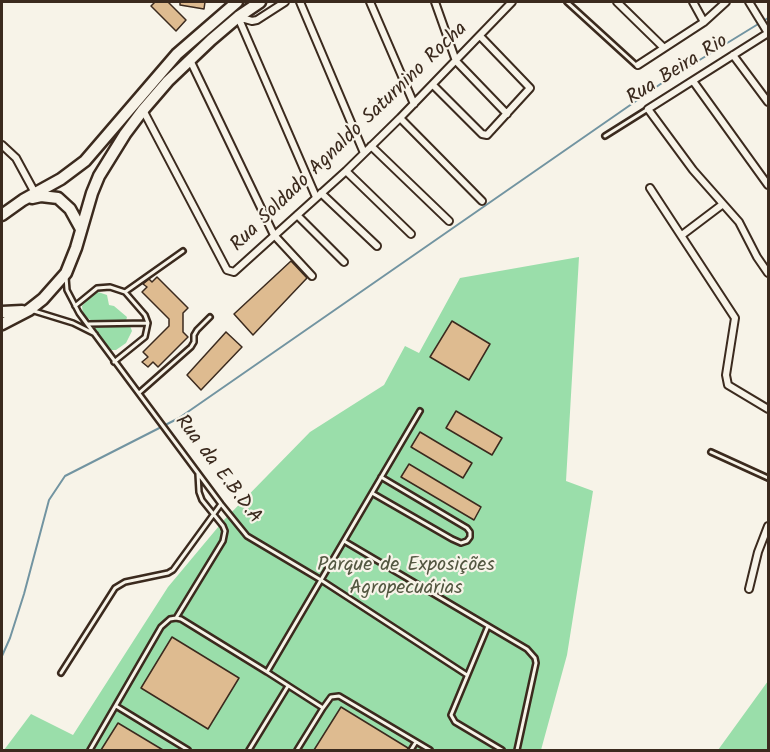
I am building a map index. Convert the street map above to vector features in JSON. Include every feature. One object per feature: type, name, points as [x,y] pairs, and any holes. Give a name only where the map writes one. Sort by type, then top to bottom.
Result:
[{"type":"main road","points":[[2,324],[29,310],[43,299],[66,273],[92,193],[105,165],[143,110],[190,60],[238,17],[260,2]]},
{"type":"main road","points":[[2,215],[23,200],[61,179],[84,161],[177,54],[233,3]]},
{"type":"main road","points":[[23,200],[41,196],[58,198],[70,209],[81,229]]},
{"type":"main road","points":[[2,312],[29,310]]},
{"type":"street","points":[[238,17],[257,20],[285,2]]},
{"type":"street","points":[[300,2],[364,153]]},
{"type":"street","points":[[370,2],[414,104]]},
{"type":"street","points":[[435,2],[456,61],[507,114]]},
{"type":"street","name":"Rua Soldado Agnaldo Saturnino Rocha","points":[[143,110],[227,270],[234,272],[364,153],[480,36],[505,5],[512,2]]},
{"type":"street","points":[[617,2],[663,47]]},
{"type":"street","points":[[693,2],[704,22]]},
{"type":"street","points":[[638,65],[704,22],[726,2]]},
{"type":"street","points":[[749,2],[767,31]]},
{"type":"street","points":[[238,17],[319,195],[377,246]]},
{"type":"street","name":"Rua Beira Rio","points":[[648,109],[734,55],[767,31]]},
{"type":"street","points":[[433,85],[482,134],[487,135],[530,90],[529,85],[480,36]]},
{"type":"street","points":[[734,55],[768,102]]},
{"type":"street","points":[[190,60],[274,235],[312,276]]},
{"type":"street","points":[[693,81],[768,185]]},
{"type":"street","points":[[648,109],[693,170],[742,228],[757,258],[768,273]]},
{"type":"street","points":[[400,118],[482,201]]},
{"type":"street","points":[[2,146],[16,158],[35,193]]},
{"type":"street","points":[[371,146],[448,221]]},
{"type":"street","points":[[345,171],[411,234]]},
{"type":"street","points":[[650,188],[735,318],[726,375],[728,385],[768,409]]},
{"type":"street","points":[[682,235],[723,204]]},
{"type":"street","points":[[297,215],[344,262]]},
{"type":"street","points":[[749,589],[758,552],[768,526]]},
{"type":"lane","points":[[567,2],[638,65]]},
{"type":"lane","name":"Rua Beira Rio","points":[[605,136],[648,109]]},
{"type":"lane","points":[[125,292],[183,251]]},
{"type":"lane","name":"Rua da E.B.D.A","points":[[66,273],[67,290],[75,306],[114,362],[153,411],[220,504],[252,540],[321,580],[467,675]]},
{"type":"lane","points":[[75,306],[97,288],[110,287],[125,292],[145,315],[148,323],[145,337],[114,362]]},
{"type":"lane","points":[[29,310],[55,316],[96,335]]},
{"type":"lane","points":[[139,393],[191,347],[197,330],[210,317]]},
{"type":"lane","points":[[88,324],[148,323]]},
{"type":"lane","points":[[267,672],[420,411]]},
{"type":"lane","points":[[711,452],[768,478]]},
{"type":"lane","points":[[176,618],[223,541],[225,531],[202,500],[198,473]]},
{"type":"lane","points":[[372,493],[452,539],[461,543],[470,537],[467,528],[381,477]]},
{"type":"lane","points":[[61,673],[115,588],[125,582],[173,570],[220,504]]},
{"type":"lane","points":[[344,541],[527,649],[535,658],[536,663],[517,750]]},
{"type":"lane","points":[[90,750],[161,627],[170,619],[176,618],[323,708]]},
{"type":"lane","points":[[488,626],[452,711],[452,719],[502,750]]},
{"type":"lane","points":[[249,750],[288,687]]},
{"type":"lane","points":[[297,750],[323,708],[332,697],[339,696],[430,750]]},
{"type":"lane","points":[[116,706],[188,750]]},
{"type":"lane","points":[[411,750],[416,741]]},
{"type":"green space","name":"Parque de Exposições Agropecuárias","points":[[579,257],[566,481],[593,491],[567,655],[541,750],[4,750],[31,714],[73,735],[168,587],[224,520],[310,432],[384,385],[405,346],[419,353],[460,278]]},
{"type":"green space","points":[[95,291],[107,295],[109,305],[114,306],[127,317],[126,321],[92,321],[83,315],[82,306]]},
{"type":"green space","points":[[103,325],[130,326],[132,331],[126,343],[116,350],[111,350],[94,328]]},
{"type":"green space","points":[[768,681],[768,750],[718,750]]},
{"type":"building","points":[[155,2],[168,2],[186,20],[176,31],[151,6]]},
{"type":"building","points":[[180,2],[205,2],[204,9],[180,5]]},
{"type":"building","points":[[291,261],[307,278],[253,335],[234,314]]},
{"type":"building","points":[[157,277],[188,308],[183,313],[183,332],[188,337],[158,367],[153,362],[148,367],[142,362],[148,357],[143,352],[169,326],[169,319],[142,292],[147,287],[143,284],[149,279],[152,282]]},
{"type":"building","points":[[452,321],[490,344],[469,380],[430,357]]},
{"type":"building","points":[[226,332],[242,347],[201,390],[187,375]]},
{"type":"building","points":[[456,411],[502,438],[492,455],[446,428]]},
{"type":"building","points":[[420,432],[472,463],[463,478],[411,447]]},
{"type":"building","points":[[409,464],[481,507],[474,520],[401,477]]},
{"type":"building","points":[[172,637],[239,678],[208,729],[141,688]]},
{"type":"building","points":[[341,707],[408,748],[407,750],[314,750]]},
{"type":"building","points":[[118,723],[163,750],[101,750]]},
{"type":"waterway","points":[[2,656],[24,594],[49,500],[65,476],[179,418],[662,83],[768,18]]}]
